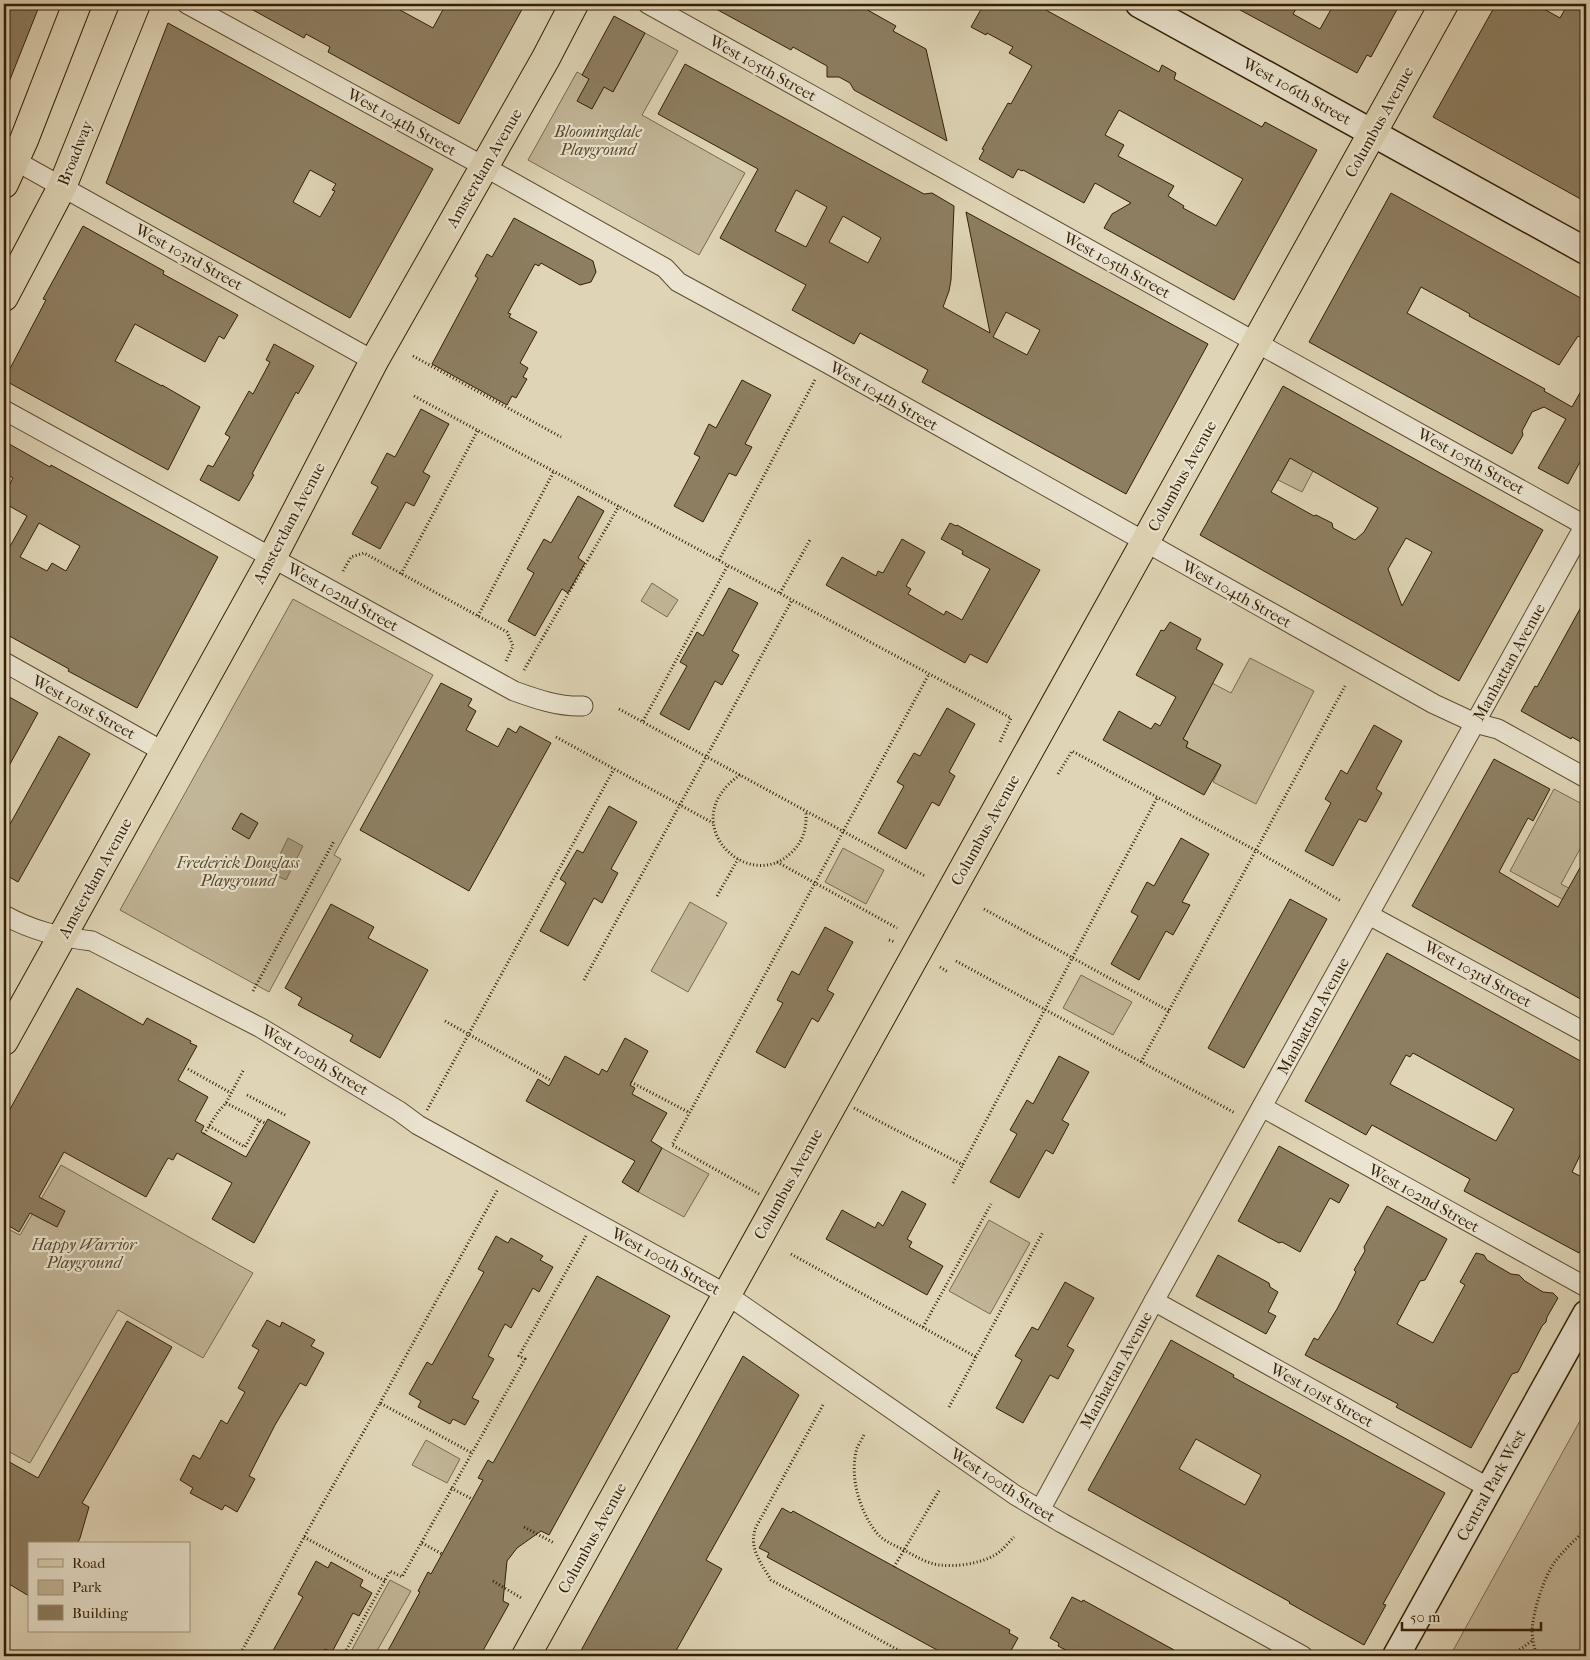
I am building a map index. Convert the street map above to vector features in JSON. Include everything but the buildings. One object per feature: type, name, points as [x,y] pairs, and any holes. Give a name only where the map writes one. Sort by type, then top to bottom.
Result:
[{"type":"main road","points":[[8,167],[77,4]]},
{"type":"main road","name":"Broadway","points":[[4,297],[62,187],[136,4]]},
{"type":"main road","name":"Amsterdam Avenue","points":[[4,1041],[272,558],[374,360],[485,167],[574,4]]},
{"type":"main road","name":"West 106th Street","points":[[1139,4],[1586,251]]},
{"type":"main road","name":"Columbus Avenue","points":[[526,1656],[1444,4]]},
{"type":"main road","name":"Central Park West","points":[[1396,1656],[1586,1314]]},
{"type":"street","name":"West 104th Street","points":[[187,4],[665,268],[678,282],[825,362],[1434,704],[1475,723],[1498,729],[1586,778]]},
{"type":"street","name":"West 105th Street","points":[[648,4],[1586,524]]},
{"type":"street","name":"West 103rd Street","points":[[8,167],[62,187],[374,360]]},
{"type":"street","name":"West 102nd Street","points":[[4,410],[514,691],[539,700],[572,707],[583,706]]},
{"type":"street","name":"Manhattan Avenue","points":[[1040,1510],[1154,1301],[1586,524]]},
{"type":"street","name":"West 101st Street","points":[[4,662],[164,752]]},
{"type":"street","name":"West 103rd Street","points":[[1369,915],[1586,1033]]},
{"type":"street","name":"West 100th Street","points":[[4,916],[23,926],[61,938],[92,941],[261,1028],[399,1111],[418,1125],[726,1294],[1015,1495],[1304,1656]]},
{"type":"street","name":"West 102nd Street","points":[[1262,1108],[1586,1287]]},
{"type":"street","name":"West 101st Street","points":[[1154,1301],[1489,1488]]},
{"type":"path","points":[[413,356],[561,437]]},
{"type":"path","points":[[719,560],[825,362]]},
{"type":"path","points":[[414,396],[1012,718],[1000,742]]},
{"type":"path","points":[[401,574],[478,430]]},
{"type":"path","points":[[478,616],[554,471]]},
{"type":"path","points":[[524,670],[619,506]]},
{"type":"path","points":[[780,593],[810,540]]},
{"type":"path","points":[[343,571],[351,557],[364,553],[507,632],[513,646],[506,661]]},
{"type":"path","points":[[642,721],[728,565]]},
{"type":"path","points":[[584,980],[792,600]]},
{"type":"path","points":[[778,1204],[672,1146],[929,674]]},
{"type":"path","points":[[1141,1062],[1345,686]]},
{"type":"path","points":[[619,708],[925,876]]},
{"type":"path","points":[[556,737],[713,824]]},
{"type":"path","points":[[1058,774],[1072,751],[1255,850],[1341,901]]},
{"type":"path","points":[[418,1125],[614,769]]},
{"type":"path","points":[[740,775],[722,790],[713,812],[713,824],[716,835],[728,852],[738,859],[757,865],[777,862],[788,856],[802,840],[806,830],[806,811]]},
{"type":"path","points":[[953,1183],[1157,798]]},
{"type":"path","points":[[253,991],[334,841]]},
{"type":"path","points":[[718,896],[738,859]]},
{"type":"path","points":[[777,862],[897,928]]},
{"type":"path","points":[[984,909],[1169,1011]]},
{"type":"path","points":[[889,940],[894,942]]},
{"type":"path","points":[[956,961],[1235,1113]]},
{"type":"path","points":[[940,968],[948,972]]},
{"type":"path","points":[[445,1021],[552,1081]]},
{"type":"path","points":[[188,1069],[231,1093]]},
{"type":"path","points":[[204,1134],[226,1103],[244,1070]]},
{"type":"path","points":[[631,1082],[690,1113]]},
{"type":"path","points":[[247,1095],[287,1116]]},
{"type":"path","points":[[836,1098],[963,1165]]},
{"type":"path","points":[[226,1103],[265,1123]]},
{"type":"path","points":[[210,1126],[245,1147],[260,1120]]},
{"type":"path","points":[[239,1656],[506,1174]]},
{"type":"path","points":[[923,1327],[991,1204]]},
{"type":"path","points":[[343,1656],[390,1571],[402,1577],[422,1543],[451,1488],[525,1359],[520,1356],[594,1222]]},
{"type":"path","points":[[950,1407],[1043,1232]]},
{"type":"path","points":[[791,1254],[976,1357]]},
{"type":"path","points":[[380,1403],[472,1453]]},
{"type":"path","points":[[823,1405],[756,1527],[753,1534],[754,1548],[772,1580],[909,1656]]},
{"type":"path","points":[[864,1435],[857,1448],[855,1463],[860,1502],[876,1532],[887,1542],[921,1559],[938,1565],[960,1565],[996,1555],[1014,1537]]},
{"type":"path","points":[[451,1488],[472,1499]]},
{"type":"path","points":[[894,1567],[940,1488]]},
{"type":"path","points":[[524,1526],[554,1543]]},
{"type":"path","points":[[1536,1656],[1533,1640],[1534,1619],[1541,1591],[1555,1562],[1586,1529]]},
{"type":"path","points":[[304,1537],[385,1581]]},
{"type":"path","points":[[422,1543],[442,1554]]},
{"type":"path","points":[[493,1581],[524,1599]]},
{"type":"path","points":[[1511,1656],[1533,1640]]},
{"type":"path","points":[[1026,1656],[1028,1652],[1036,1656]]},
{"type":"green space","name":"Bloomingdale Playground","points":[[645,33],[678,51],[642,115],[745,173],[699,255],[528,160],[577,72],[613,91]]},
{"type":"green space","points":[[1318,406],[1341,418],[1302,492],[1278,480]]},
{"type":"green space","points":[[652,583],[678,600],[667,617],[641,601]]},
{"type":"green space","name":"Frederick Douglass Playground","points":[[293,599],[433,675],[334,855],[341,859],[269,992],[120,910]]},
{"type":"green space","points":[[1250,658],[1314,691],[1256,804],[1213,782],[1221,765],[1186,747],[1188,742],[1183,739],[1212,683],[1231,693]]},
{"type":"green space","points":[[1554,789],[1586,806],[1586,838],[1561,884],[1586,897],[1586,912],[1510,871]]},
{"type":"green space","points":[[843,848],[884,870],[866,904],[825,882]]},
{"type":"green space","points":[[690,902],[727,923],[688,992],[651,971]]},
{"type":"green space","points":[[1081,975],[1132,1002],[1113,1035],[1063,1008]]},
{"type":"green space","points":[[662,1148],[709,1174],[684,1217],[638,1192]]},
{"type":"green space","name":"Happy Warrior Playground","points":[[61,1165],[253,1273],[203,1358],[118,1310],[30,1463],[4,1449],[4,1227],[20,1235]]},
{"type":"green space","points":[[989,1220],[1030,1243],[990,1314],[949,1291]]},
{"type":"green space","points":[[1586,1410],[1586,1656],[1450,1656]]},
{"type":"green space","points":[[426,1440],[460,1459],[447,1483],[412,1465]]},
{"type":"green space","points":[[390,1580],[411,1591],[374,1656],[349,1655]]},
{"type":"shaded area","points":[[288,838],[303,846],[286,880],[271,873]]}]
